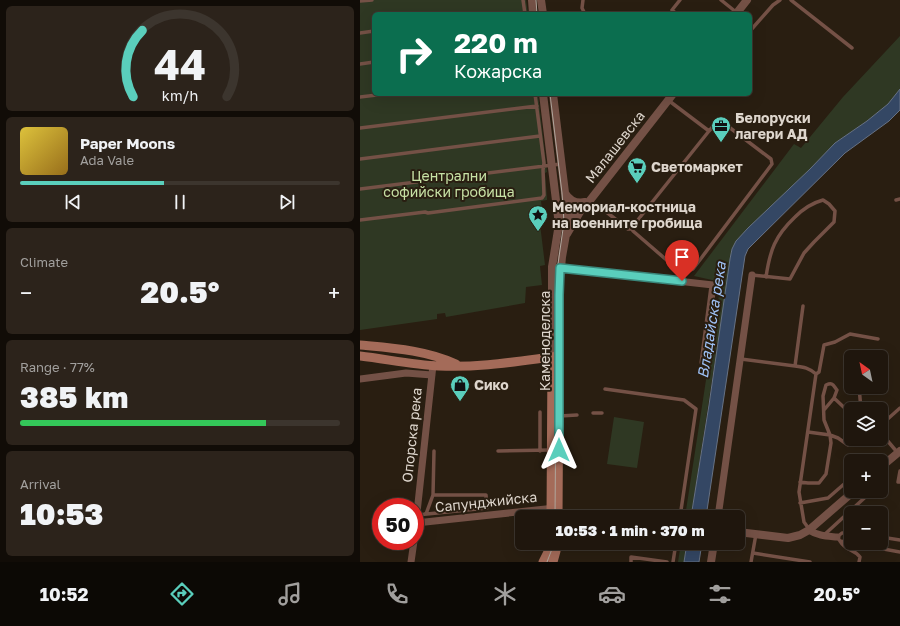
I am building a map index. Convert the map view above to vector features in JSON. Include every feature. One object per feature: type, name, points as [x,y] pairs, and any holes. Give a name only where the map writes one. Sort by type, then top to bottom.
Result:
[{"type":"main road","points":[[360,344],[418,352],[439,357],[459,365]]},
{"type":"main road","points":[[360,356],[432,370],[459,365],[470,366],[556,356]]},
{"type":"main road","name":"Каменоделска","points":[[555,450],[559,416],[556,356]]},
{"type":"main road","name":"Каменоделска","points":[[553,510],[556,356]]},
{"type":"main road","points":[[549,560],[550,550]]},
{"type":"main road","points":[[549,560],[554,550]]},
{"type":"street","points":[[529,12],[532,0]]},
{"type":"street","points":[[541,0],[543,12]]},
{"type":"street","points":[[738,12],[747,0]]},
{"type":"street","name":"Каменоделска","points":[[543,96],[558,214],[556,267],[556,356]]},
{"type":"street","name":"Каменоделска","points":[[553,96],[567,212],[566,236],[556,267]]},
{"type":"street","name":"Малашевска","points":[[567,212],[573,214],[580,212],[671,97]]},
{"type":"street","points":[[565,193],[569,199],[574,202],[585,202]]},
{"type":"street","name":"Малашевска","points":[[558,214],[578,207],[593,196]]},
{"type":"street","points":[[566,236],[580,212]]},
{"type":"street","points":[[556,267],[713,284],[703,362]]},
{"type":"street","points":[[719,510],[752,275]]},
{"type":"street","points":[[360,379],[432,370]]},
{"type":"street","name":"Опорска река","points":[[419,498],[432,370]]},
{"type":"street","points":[[888,461],[899,452]]},
{"type":"street","points":[[745,533],[788,538],[800,535],[809,530],[846,498]]},
{"type":"street","name":"Сапунджийска","points":[[424,522],[515,514]]},
{"type":"street","points":[[809,530],[814,534],[839,539]]},
{"type":"street","points":[[412,562],[413,550]]},
{"type":"street","points":[[711,562],[713,550]]},
{"type":"lane","points":[[360,1],[372,0]]},
{"type":"lane","points":[[523,0],[527,12]]},
{"type":"lane","points":[[584,0],[582,8],[584,12]]},
{"type":"lane","points":[[675,12],[672,10],[680,0]]},
{"type":"lane","points":[[721,0],[735,12]]},
{"type":"lane","points":[[752,29],[773,5],[780,0]]},
{"type":"lane","points":[[791,0],[852,48]]},
{"type":"lane","points":[[360,33],[372,31]]},
{"type":"lane","points":[[360,64],[372,62]]},
{"type":"lane","points":[[360,97],[372,96]]},
{"type":"lane","points":[[360,220],[542,198],[544,195],[544,163],[535,96]]},
{"type":"lane","points":[[671,97],[709,131]]},
{"type":"lane","points":[[360,128],[536,106]]},
{"type":"lane","points":[[600,207],[628,229],[632,229],[677,268],[690,270],[694,268],[772,164],[771,159],[722,122],[718,121],[632,229]]},
{"type":"lane","points":[[360,159],[540,136]]},
{"type":"lane","points":[[360,189],[561,164]]},
{"type":"lane","points":[[752,275],[766,277],[790,279],[804,253],[834,222],[835,211],[829,204],[823,200],[815,202],[802,210],[786,225],[779,234],[773,247],[768,260],[766,277]]},
{"type":"lane","points":[[795,366],[803,306]]},
{"type":"lane","points":[[809,530],[804,522],[799,492],[816,374],[819,372],[824,345],[850,334],[878,339]]},
{"type":"lane","points":[[741,359],[805,367],[812,370],[816,374]]},
{"type":"lane","points":[[800,482],[819,483],[826,474],[831,443],[824,420],[823,396],[826,384],[830,383],[833,384],[837,390],[834,398],[824,410]]},
{"type":"lane","points":[[605,389],[684,400],[696,409],[681,510]]},
{"type":"lane","points":[[834,398],[844,407]]},
{"type":"lane","points":[[888,419],[900,408]]},
{"type":"lane","points":[[540,412],[540,451]]},
{"type":"lane","points":[[593,413],[602,413]]},
{"type":"lane","points":[[559,416],[577,415]]},
{"type":"lane","points":[[808,432],[838,438],[844,443]]},
{"type":"lane","points":[[888,440],[899,452]]},
{"type":"lane","points":[[498,451],[555,450]]},
{"type":"lane","points":[[434,451],[434,495],[426,514],[487,508],[486,495],[434,495]]},
{"type":"lane","points":[[900,471],[898,482],[900,482]]},
{"type":"lane","points":[[800,503],[828,498],[844,484]]},
{"type":"lane","points":[[823,536],[864,498]]},
{"type":"lane","points":[[839,539],[842,533],[844,532]]},
{"type":"lane","points":[[751,562],[756,534]]},
{"type":"lane","points":[[888,538],[900,540]]},
{"type":"lane","points":[[839,539],[900,552]]},
{"type":"lane","points":[[839,539],[844,547],[857,553],[860,557],[859,562]]},
{"type":"lane","points":[[673,562],[675,550]]},
{"type":"lane","points":[[753,553],[810,562]]},
{"type":"lane","points":[[631,562],[631,557],[666,562]]},
{"type":"green space","name":"Централни софийски гробища","points":[[360,0],[526,0],[528,12],[372,12],[372,96],[538,96],[547,172],[545,173],[547,200],[541,201],[542,209],[534,210],[535,224],[540,224],[545,265],[540,266],[542,285],[526,287],[525,303],[446,317],[445,313],[437,314],[437,319],[360,330]]},
{"type":"green space","points":[[900,36],[900,89],[888,104],[867,121],[835,143],[736,241],[732,249],[692,510],[686,510],[721,282],[694,276],[794,144],[801,148],[843,97]]},
{"type":"green space","points":[[614,417],[644,422],[637,468],[607,464]]},
{"type":"green space","points":[[680,550],[686,550],[684,562],[678,562]]},
{"type":"water","points":[[900,89],[900,110],[889,121],[845,153],[748,249],[745,256],[707,510],[692,510],[732,249],[736,241],[748,228],[835,143],[867,121],[888,104]]},
{"type":"water","points":[[686,550],[701,550],[699,562],[684,562]]},
{"type":"tram line","points":[[536,0],[537,12]]},
{"type":"tram line","points":[[550,96],[564,222],[557,271],[555,510]]},
{"type":"tram line","points":[[547,562],[552,550]]},
{"type":"place","name":"Белоруски лагери АД","points":[[721,143]]},
{"type":"place","name":"Светомаркет","points":[[637,184]]},
{"type":"place","name":"Мемориал-костница на военните гробища","points":[[538,232]]},
{"type":"place","name":"Сико","points":[[460,402]]},
{"type":"route","points":[[559,450],[560,268],[682,281]]},
{"type":"water label","name":"Владайска река","points":[[712,320]]}]
